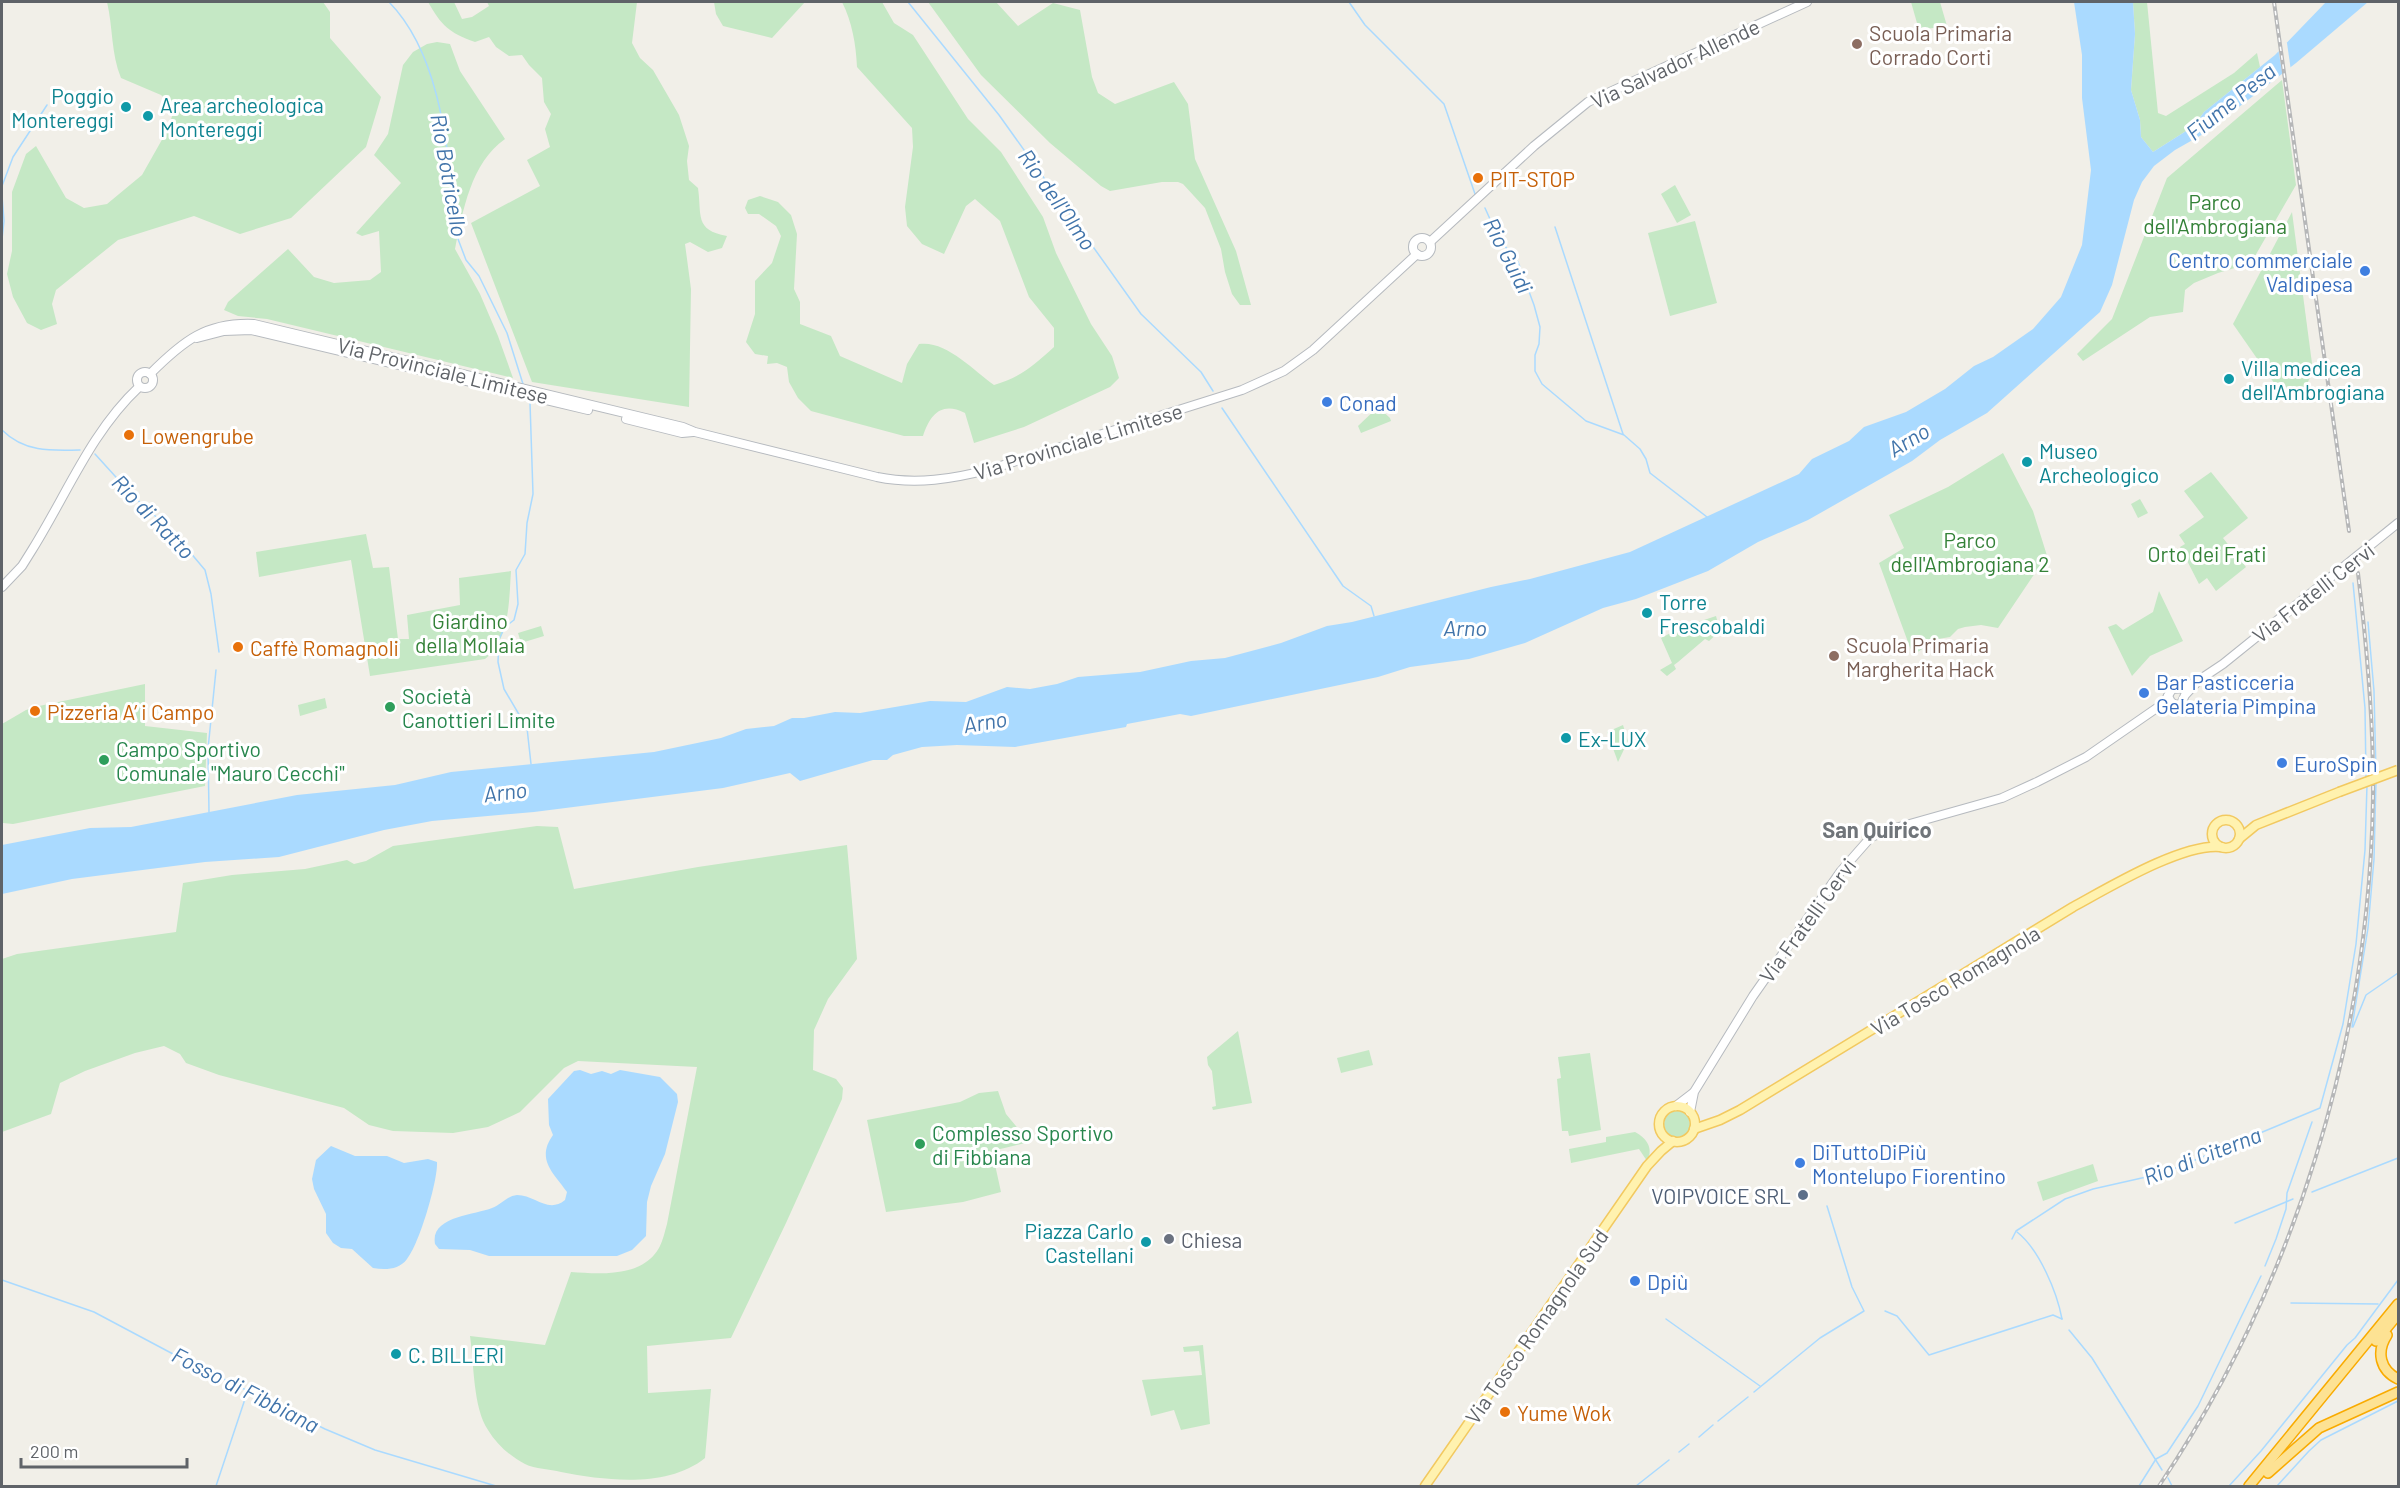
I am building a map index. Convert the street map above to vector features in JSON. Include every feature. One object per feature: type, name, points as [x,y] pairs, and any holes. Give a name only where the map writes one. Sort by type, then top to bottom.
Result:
[{"type":"highway","points":[[2249,1486],[2398,1304]]},
{"type":"highway","points":[[2257,1486],[2398,1314]]},
{"type":"highway","points":[[2398,1320],[2383,1342],[2380,1356],[2387,1372],[2398,1379]]},
{"type":"highway","points":[[2268,1473],[2319,1428],[2398,1392]]},
{"type":"main road","name":"Via Salvador Allende","points":[[1470,206],[1555,128],[1588,102],[1807,2]]},
{"type":"main road","name":"Via Provinciale Limitese","points":[[1430,242],[1470,206]]},
{"type":"main road","name":"Via Provinciale Limitese","points":[[1426,238],[1430,242],[1432,246],[1429,253],[1422,256],[1417,254],[1414,249],[1416,240],[1426,238]]},
{"type":"main road","name":"Via Provinciale Limitese","points":[[2,587],[22,566],[86,453],[120,407],[139,387],[136,382],[137,376],[145,372],[150,374],[166,357],[204,330],[223,325],[247,324],[272,327],[895,481],[923,482],[973,474],[1242,390],[1284,371],[1313,350],[1417,254]]},
{"type":"main road","name":"Via Fratelli Cervi","points":[[2182,692],[2226,660],[2398,523]]},
{"type":"main road","name":"Via Fratelli Cervi","points":[[2170,700],[2172,689],[2182,692]]},
{"type":"main road","name":"Via Fratelli Cervi","points":[[1676,1106],[1694,1092],[1753,996],[1841,871],[1871,837],[2002,798],[2081,760],[2164,703],[2170,700],[2181,704],[2182,692]]},
{"type":"main road","name":"Via Tosco Romagnola","points":[[1673,1142],[1687,1139],[1694,1129],[1724,1118],[2128,876],[2191,851],[2209,847],[2233,846],[2247,831],[2263,822],[2398,770]]},
{"type":"main road","name":"Via Tosco Romagnola","points":[[2191,851],[2206,841],[2219,822],[2245,824],[2263,822]]},
{"type":"main road","points":[[2232,822],[2238,828],[2239,839]]},
{"type":"main road","points":[[2212,832],[2214,842],[2221,847]]},
{"type":"main road","name":"Via Fratelli Cervi","points":[[1692,1115],[1694,1092]]},
{"type":"main road","points":[[1673,1142],[1662,1134],[1659,1123],[1661,1115],[1666,1110],[1676,1106],[1684,1107],[1692,1115],[1702,1120],[1724,1118]]},
{"type":"main road","points":[[1692,1115],[1694,1129]]},
{"type":"main road","name":"Via Tosco Romagnola Sud","points":[[1647,1166],[1662,1134]]},
{"type":"main road","name":"Via Tosco Romagnola Sud","points":[[1425,1486],[1647,1166],[1673,1142]]},
{"type":"green space","points":[[107,2],[323,2],[330,12],[330,38],[381,97],[366,147],[291,218],[240,234],[194,216],[118,240],[56,290],[52,304],[57,324],[41,330],[27,323],[13,297],[7,274],[12,251],[12,192],[26,154],[36,146],[66,198],[84,208],[107,204],[142,175],[168,129],[173,113],[170,103],[161,95],[121,78],[115,60]]},
{"type":"green space","points":[[428,2],[454,2],[462,19],[472,17],[489,6],[487,2],[637,2],[632,43],[640,58],[653,70],[679,115],[689,146],[687,161],[689,180],[698,188],[700,213],[704,225],[709,230],[727,236],[722,248],[708,252],[690,242],[685,244],[691,289],[689,407],[532,382],[471,223],[540,186],[527,160],[550,147],[545,129],[551,114],[544,102],[542,78],[522,55],[509,56],[496,47],[489,37],[475,42],[452,31],[437,17]]},
{"type":"green space","points":[[714,2],[805,2],[772,38],[723,26],[716,14]]},
{"type":"green space","points":[[842,2],[882,2],[894,23],[913,35],[968,119],[1001,152],[1043,217],[1056,253],[1091,324],[1112,356],[1119,378],[1110,387],[1024,427],[974,443],[965,413],[950,408],[943,409],[933,416],[923,436],[904,436],[811,411],[798,398],[789,382],[787,367],[777,363],[767,364],[768,356],[755,354],[746,342],[755,314],[755,281],[772,263],[781,236],[776,226],[759,214],[748,214],[745,208],[748,200],[760,196],[778,202],[791,215],[797,234],[794,289],[800,302],[800,324],[831,336],[840,356],[902,383],[907,364],[919,344],[929,344],[959,357],[994,385],[1026,370],[1054,347],[1054,328],[1029,297],[1000,221],[975,199],[966,206],[944,254],[922,244],[907,226],[905,207],[913,147],[912,128],[857,67],[853,33]]},
{"type":"green space","points":[[928,2],[996,2],[1018,26],[1053,3],[1080,10],[1092,77],[1098,93],[1115,104],[1174,82],[1188,104],[1195,159],[1236,251],[1251,305],[1240,305],[1232,294],[1221,249],[1205,208],[1183,184],[1162,182],[1110,191],[1101,186],[1050,143],[981,75]]},
{"type":"green space","points":[[1911,2],[1940,2],[1947,26],[1919,30]]},
{"type":"green space","points":[[2133,2],[2147,2],[2158,113],[2166,116],[2234,73],[2257,53],[2260,67],[2204,112],[2194,126],[2153,152],[2141,137],[2140,120],[2131,90],[2135,34]]},
{"type":"green space","points":[[437,42],[450,44],[460,71],[505,139],[493,149],[476,174],[465,203],[455,249],[480,294],[513,378],[267,319],[238,316],[224,310],[228,302],[288,249],[314,277],[334,283],[370,280],[381,272],[379,231],[362,236],[356,233],[401,183],[374,155],[388,134],[403,65],[413,52],[427,44]]},
{"type":"green space","name":"Parco dell'Ambrogiana","points":[[2282,80],[2296,185],[2251,263],[2194,283],[2185,290],[2183,312],[2150,317],[2083,361],[2077,354],[2112,319],[2167,178]]},
{"type":"green space","points":[[1675,185],[1691,215],[1677,223],[1661,194]]},
{"type":"green space","name":"Parco dell'Ambrogiana","points":[[2292,212],[2313,371],[2300,399],[2288,403],[2233,324]]},
{"type":"green space","points":[[1695,221],[1717,303],[1670,316],[1648,233]]},
{"type":"green space","points":[[1378,407],[1391,421],[1361,433],[1358,426]]},
{"type":"green space","name":"Parco dell'Ambrogiana 2","points":[[2003,453],[2033,511],[2049,562],[2045,567],[2042,565],[2037,570],[1998,628],[1981,625],[1958,629],[1950,637],[1938,639],[1916,653],[1912,653],[1879,563],[1904,548],[1889,515],[1948,487]]},
{"type":"green space","name":"Orto dei Frati","points":[[2211,472],[2248,518],[2223,538],[2246,567],[2216,591],[2207,578],[2199,584],[2180,547],[2185,544],[2179,535],[2204,517],[2184,491]]},
{"type":"green space","points":[[2140,499],[2148,513],[2138,518],[2131,504]]},
{"type":"green space","name":"Giardino della Mollaia","points":[[366,534],[373,568],[389,567],[398,639],[409,639],[407,615],[460,605],[459,578],[511,571],[507,619],[493,651],[485,659],[370,676],[351,560],[259,577],[256,552]]},
{"type":"green space","points":[[2159,591],[2183,641],[2150,656],[2132,676],[2108,627],[2116,624],[2123,630],[2153,612]]},
{"type":"green space","points":[[1716,616],[1720,631],[1709,641],[1705,639],[1674,665],[1676,669],[1667,676],[1660,670],[1672,663],[1661,638],[1680,628]]},
{"type":"green space","points":[[541,626],[544,636],[521,643],[518,633]]},
{"type":"green space","name":"Campo Sportivo Comunale \"Mauro Cecchi\"","points":[[145,684],[145,726],[207,733],[205,786],[13,824],[3,823],[2,724],[26,710],[39,706]]},
{"type":"green space","points":[[325,698],[327,708],[300,716],[298,705]]},
{"type":"green space","points":[[1623,725],[1628,741],[1618,762],[1607,732]]},
{"type":"green space","points":[[537,826],[558,827],[574,889],[698,867],[847,845],[857,959],[828,999],[814,1030],[813,1070],[836,1079],[843,1088],[842,1099],[731,1338],[647,1346],[648,1393],[711,1389],[705,1458],[690,1468],[655,1478],[636,1480],[579,1475],[529,1466],[509,1454],[492,1435],[479,1410],[470,1336],[545,1345],[571,1272],[620,1272],[643,1264],[653,1256],[661,1244],[667,1224],[697,1067],[578,1061],[564,1068],[520,1112],[488,1127],[453,1133],[393,1131],[369,1125],[344,1108],[219,1075],[186,1063],[180,1054],[164,1046],[135,1053],[85,1071],[60,1083],[51,1114],[2,1132],[2,959],[17,954],[176,932],[183,883],[232,875],[305,869],[347,860],[354,864],[366,861],[393,846]]},
{"type":"green space","points":[[1238,1031],[1252,1103],[1213,1110],[1212,1107],[1216,1106],[1212,1071],[1207,1057]]},
{"type":"green space","points":[[1369,1050],[1373,1065],[1341,1073],[1337,1058]]},
{"type":"green space","points":[[1590,1053],[1601,1130],[1569,1136],[1568,1131],[1562,1131],[1557,1079],[1561,1078],[1558,1057]]},
{"type":"green space","points":[[998,1091],[1006,1114],[1029,1142],[992,1151],[1001,1192],[963,1202],[886,1212],[867,1120],[960,1102],[979,1093]]},
{"type":"green space","points":[[1677,1111],[1687,1114],[1690,1124],[1687,1134],[1677,1137],[1667,1134],[1664,1124],[1667,1114]]},
{"type":"green space","points":[[1635,1132],[1648,1144],[1650,1152],[1647,1161],[1639,1149],[1571,1163],[1569,1149],[1606,1142],[1606,1137]]},
{"type":"green space","points":[[2093,1164],[2098,1181],[2043,1201],[2037,1182]]},
{"type":"green space","points":[[1203,1345],[1210,1424],[1181,1430],[1174,1410],[1151,1416],[1142,1380],[1202,1375],[1199,1351],[1184,1352],[1183,1347]]},
{"type":"water","points":[[2074,2],[2133,2],[2135,34],[2131,90],[2140,120],[2141,137],[2153,152],[2194,126],[2204,112],[2275,55],[2326,2],[2368,2],[2296,63],[2205,133],[2175,150],[2154,166],[2142,182],[2134,200],[2112,285],[2100,312],[1987,413],[1940,440],[1912,461],[1808,520],[1758,542],[1708,571],[1636,599],[1603,608],[1525,643],[1469,659],[1410,667],[1378,677],[1191,716],[1180,714],[1127,724],[1126,727],[1015,747],[957,745],[922,747],[893,755],[887,760],[873,760],[800,781],[790,773],[723,788],[534,812],[432,821],[384,830],[279,857],[205,862],[72,879],[2,894],[2,845],[90,828],[131,827],[297,795],[395,785],[451,772],[654,752],[721,738],[746,729],[774,726],[792,718],[835,712],[860,713],[930,701],[966,702],[1007,687],[1030,689],[1078,677],[1140,672],[1191,661],[1225,658],[1281,643],[1327,626],[1530,579],[1630,552],[1799,474],[1812,459],[1849,441],[1864,427],[1906,412],[1945,389],[1974,366],[1993,357],[2033,329],[2061,297],[2082,245],[2091,170],[2082,98],[2082,55]]},
{"type":"water","points":[[580,1070],[591,1074],[602,1071],[611,1074],[620,1070],[660,1077],[677,1094],[678,1102],[665,1154],[651,1186],[647,1202],[646,1236],[632,1250],[617,1256],[489,1256],[470,1250],[439,1249],[435,1244],[435,1235],[446,1222],[455,1218],[492,1208],[517,1195],[547,1205],[559,1204],[565,1200],[567,1192],[546,1159],[548,1144],[553,1135],[549,1125],[548,1099],[574,1071]]},
{"type":"water","points":[[331,1146],[355,1156],[387,1156],[404,1163],[428,1159],[437,1162],[431,1197],[422,1227],[412,1252],[404,1263],[387,1269],[373,1268],[352,1249],[341,1248],[333,1243],[326,1233],[326,1214],[314,1189],[312,1179],[316,1160]]},
{"type":"pier","points":[[2283,43],[2287,43],[2291,71],[2283,77],[2278,48]]},
{"type":"waterway","name":"Rio Botricello","points":[[389,2],[408,25],[422,52],[433,82],[447,146],[458,239],[466,260],[479,276],[507,333],[523,384]]},
{"type":"waterway","name":"Rio dell'Olmo","points":[[908,2],[999,115],[1141,314],[1201,372],[1213,391]]},
{"type":"waterway","name":"Rio Guidi","points":[[1349,2],[1365,25],[1444,104],[1475,194]]},
{"type":"waterway","points":[[2,186],[13,157],[47,105]]},
{"type":"waterway","points":[[2,196],[4,221],[2,239]]},
{"type":"waterway","name":"Rio Guidi","points":[[1485,208],[1499,239],[1518,262],[1534,305],[1540,327],[1539,344],[1535,355],[1535,371],[1542,384],[1586,421],[1624,435],[1640,449],[1650,473],[1707,517]]},
{"type":"waterway","points":[[1555,227],[1623,434]]},
{"type":"waterway","name":"Rio Botricello","points":[[530,403],[533,494],[527,523],[525,554],[516,570],[518,604],[514,620],[505,627],[499,639],[498,662],[504,689],[527,728],[531,764]]},
{"type":"waterway","name":"Rio dell'Olmo","points":[[1222,408],[1343,586],[1371,606],[1374,616]]},
{"type":"waterway","name":"Rio di Ratto","points":[[2,430],[19,443],[38,449],[80,450]]},
{"type":"waterway","name":"Rio di Ratto","points":[[95,454],[134,497],[173,532],[205,570],[211,594],[219,652]]},
{"type":"waterway","points":[[2353,583],[2365,708],[2366,777]]},
{"type":"waterway","points":[[2368,622],[2374,691],[2376,773]]},
{"type":"waterway","name":"Rio di Ratto","points":[[209,812],[208,749],[216,670]]},
{"type":"waterway","points":[[2352,1027],[2368,928],[2374,859],[2376,781]]},
{"type":"waterway","name":"Rio di Citerna","points":[[2012,1239],[2016,1231],[2065,1199],[2093,1189],[2164,1173],[2320,1108],[2343,1024],[2356,944],[2365,850],[2367,785]]},
{"type":"waterway","points":[[2353,1027],[2366,995],[2398,973]]},
{"type":"waterway","points":[[2265,1266],[2286,1209],[2287,1193],[2312,1122]]},
{"type":"waterway","points":[[2312,1192],[2398,1158]]},
{"type":"waterway","points":[[2235,1223],[2293,1199]]},
{"type":"waterway","points":[[1754,1392],[1820,1338],[1864,1311],[1852,1287],[1827,1206]]},
{"type":"waterway","points":[[2017,1232],[2040,1260],[2056,1296],[2062,1319]]},
{"type":"waterway","points":[[2139,1486],[2156,1459],[2167,1453],[2198,1406],[2261,1276]]},
{"type":"waterway","name":"Fosso di Fibbiana","points":[[2,1280],[94,1312],[325,1429],[375,1450],[496,1486]]},
{"type":"waterway","points":[[2229,1486],[2355,1338],[2398,1280]]},
{"type":"waterway","points":[[2291,1303],[2378,1304]]},
{"type":"waterway","points":[[1885,1311],[1897,1316],[1929,1355],[2053,1315],[2062,1319]]},
{"type":"waterway","points":[[1666,1319],[1760,1386]]},
{"type":"waterway","points":[[2069,1330],[2092,1358],[2162,1470]]},
{"type":"waterway","points":[[216,1486],[247,1393]]},
{"type":"waterway","points":[[1718,1421],[1748,1397]]},
{"type":"waterway","points":[[2277,1486],[2321,1440],[2398,1401]]},
{"type":"waterway","points":[[1699,1437],[1713,1425]]},
{"type":"waterway","points":[[1679,1452],[1689,1444]]},
{"type":"waterway","points":[[1636,1486],[1669,1460]]},
{"type":"waterway","points":[[2168,1478],[2172,1486]]},
{"type":"railway","points":[[2274,2],[2349,531]]},
{"type":"railway","points":[[2159,1486],[2207,1408],[2249,1328],[2285,1244],[2316,1158],[2339,1070],[2357,980],[2368,889],[2373,798],[2369,686],[2358,573]]},
{"type":"place","name":"Scuola Primaria Corrado Corti","points":[[1857,44]]},
{"type":"place","name":"Poggio Montereggi","points":[[126,107]]},
{"type":"place","name":"Area archeologica Montereggi","points":[[148,116]]},
{"type":"place","name":"PIT-STOP","points":[[1478,178]]},
{"type":"place","name":"Centro commerciale Valdipesa","points":[[2365,271]]},
{"type":"place","name":"Villa medicea dell'Ambrogiana","points":[[2229,379]]},
{"type":"place","name":"Conad","points":[[1327,402]]},
{"type":"place","name":"Lowengrube","points":[[129,435]]},
{"type":"place","name":"Museo Archeologico","points":[[2027,462]]},
{"type":"place","name":"Torre Frescobaldi","points":[[1647,613]]},
{"type":"place","name":"Caffè Romagnoli","points":[[238,647]]},
{"type":"place","name":"Scuola Primaria Margherita Hack","points":[[1834,656]]},
{"type":"place","name":"Bar Pasticceria Gelateria Pimpina","points":[[2144,693]]},
{"type":"place","name":"Società Canottieri Limite","points":[[390,707]]},
{"type":"place","name":"Pizzeria A’ i Campo","points":[[35,711]]},
{"type":"place","name":"Ex-LUX","points":[[1566,738]]},
{"type":"place","name":"Campo Sportivo Comunale \"Mauro Cecchi\"","points":[[104,760]]},
{"type":"place","name":"EuroSpin","points":[[2282,763]]},
{"type":"place","name":"Complesso Sportivo di Fibbiana","points":[[920,1144]]},
{"type":"place","name":"DiTuttoDiPiù Montelupo Fiorentino","points":[[1800,1163]]},
{"type":"place","name":"VOIPVOICE SRL","points":[[1803,1195]]},
{"type":"place","name":"Chiesa","points":[[1169,1239]]},
{"type":"place","name":"Piazza Carlo Castellani","points":[[1146,1242]]},
{"type":"place","name":"Dpiù","points":[[1635,1281]]},
{"type":"place","name":"C. BILLERI","points":[[396,1354]]},
{"type":"place","name":"Yume Wok","points":[[1505,1412]]},
{"type":"district","name":"San Quirico","points":[[1877,829]]},
{"type":"water label","name":"Fiume Pesa","points":[[2230,101]]},
{"type":"water label","name":"Arno","points":[[1908,439]]},
{"type":"water label","name":"Arno","points":[[1465,627]]},
{"type":"water label","name":"Arno","points":[[985,721]]},
{"type":"water label","name":"Arno","points":[[505,791]]}]
